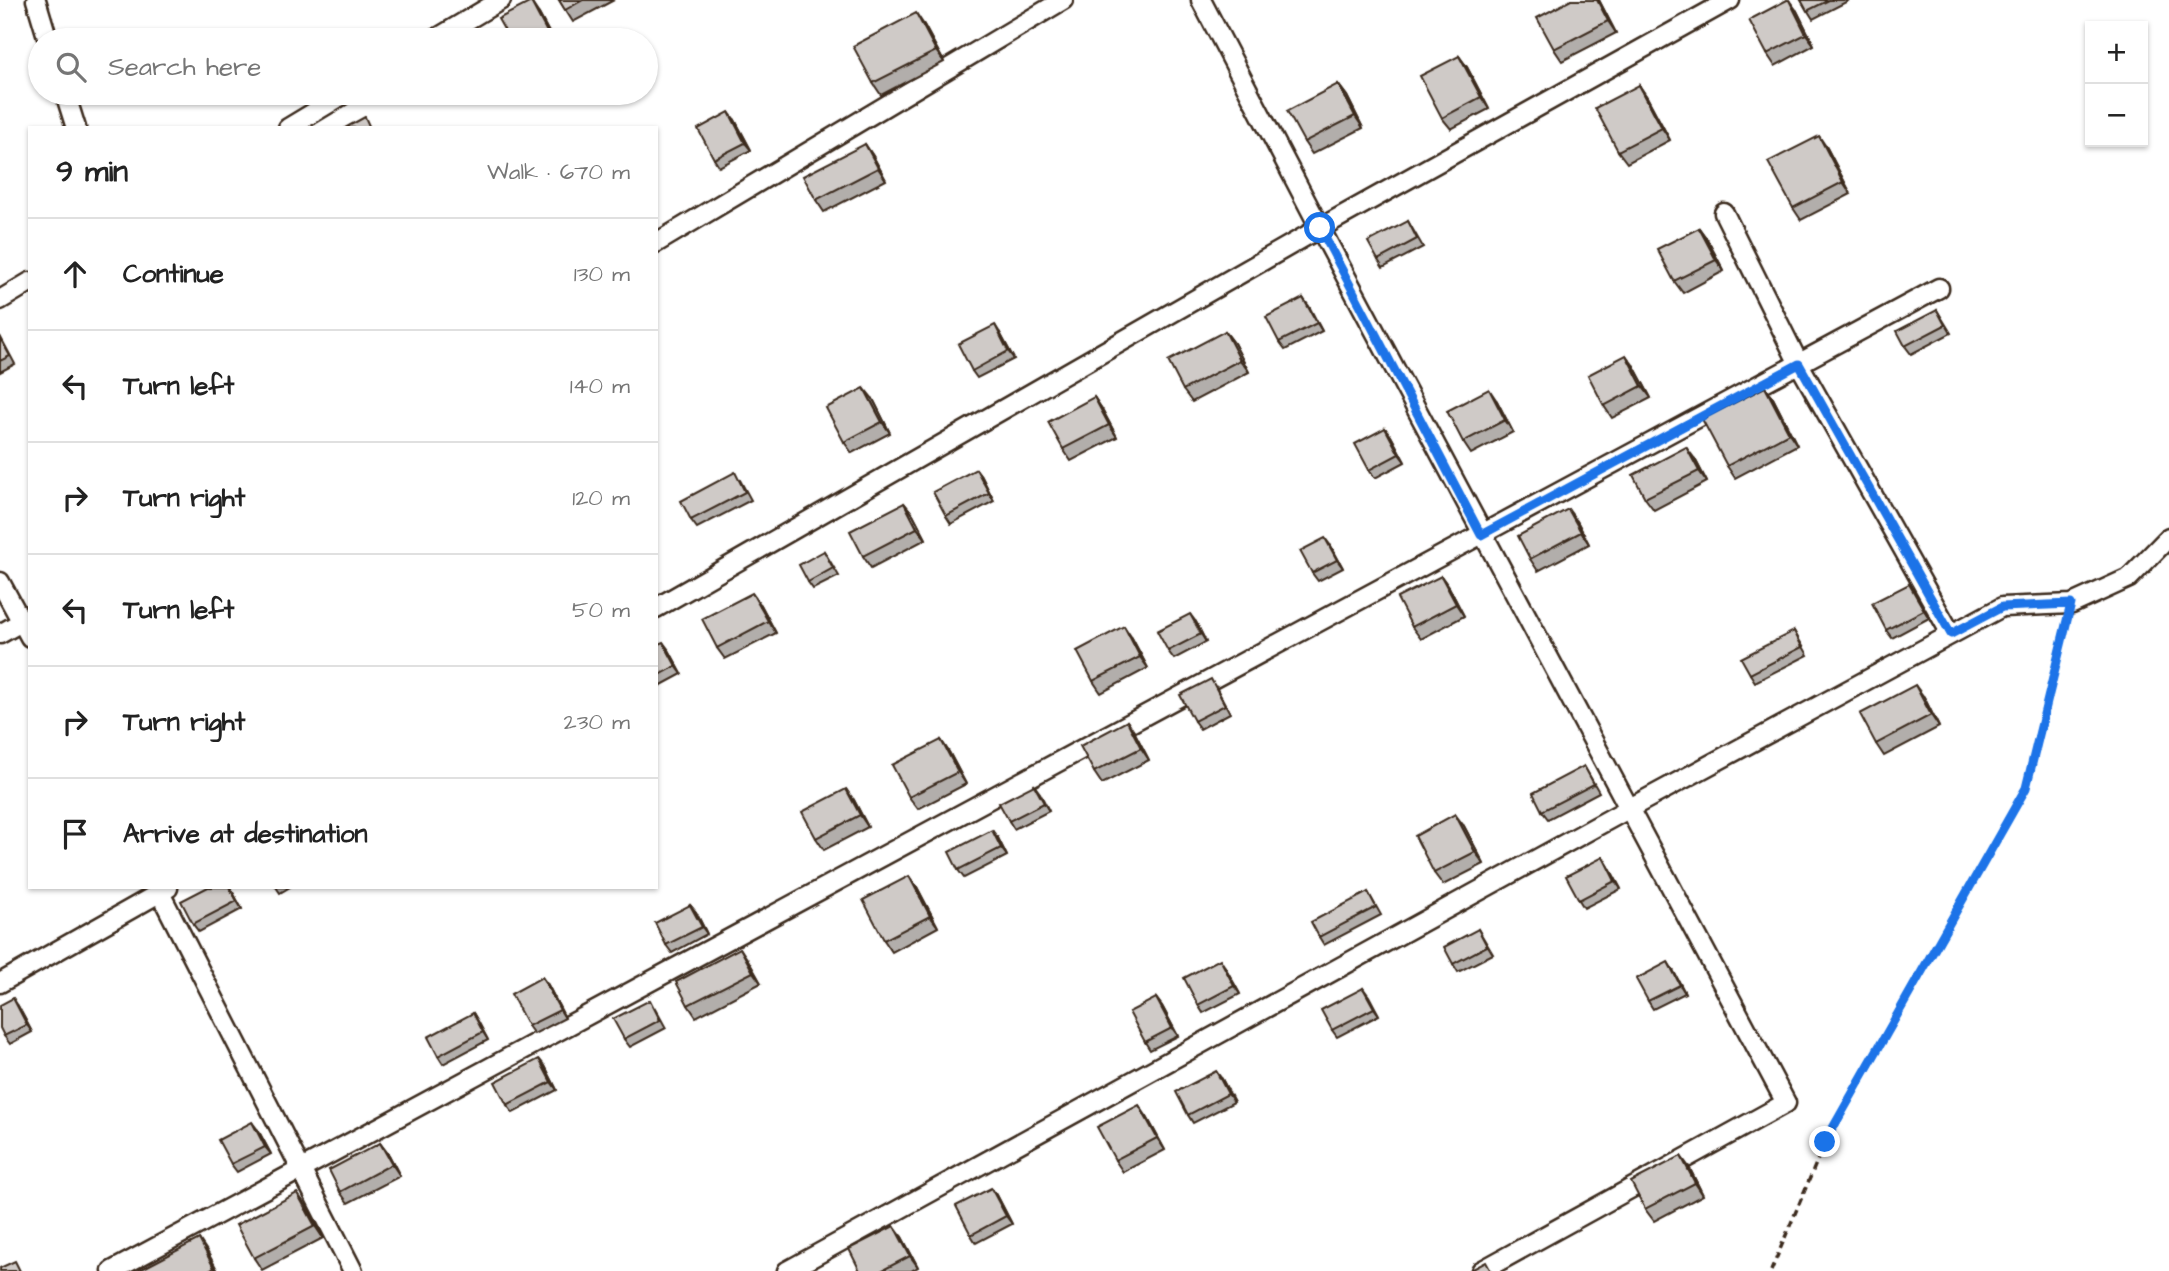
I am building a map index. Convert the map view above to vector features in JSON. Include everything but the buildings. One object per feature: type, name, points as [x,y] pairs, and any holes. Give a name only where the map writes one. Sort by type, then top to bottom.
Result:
[{"type":"street","points":[[36,0],[44,28]]},
{"type":"street","points":[[454,28],[501,0]]},
{"type":"street","points":[[658,242],[1063,0]]},
{"type":"street","points":[[1201,0],[1481,535],[1786,1103],[1481,1271]]},
{"type":"street","points":[[658,607],[1320,228],[1730,0]]},
{"type":"street","points":[[69,105],[75,126]]},
{"type":"street","points":[[291,126],[326,105]]},
{"type":"street","points":[[1724,213],[1799,364],[1951,634]]},
{"type":"street","points":[[0,300],[28,283]]},
{"type":"street","points":[[111,1271],[1939,288]]},
{"type":"street","points":[[787,1271],[2002,607],[2071,604],[2129,578],[2169,537]]},
{"type":"street","points":[[0,582],[27,625],[0,634]]},
{"type":"street","points":[[0,982],[162,889],[353,1271]]},
{"type":"path","points":[[1771,1271],[1825,1142],[2026,788],[2071,604]]},
{"type":"route","points":[[1320,228],[1481,535],[1799,364],[1951,634],[2002,607],[2071,604],[2026,788],[1825,1142]]}]
